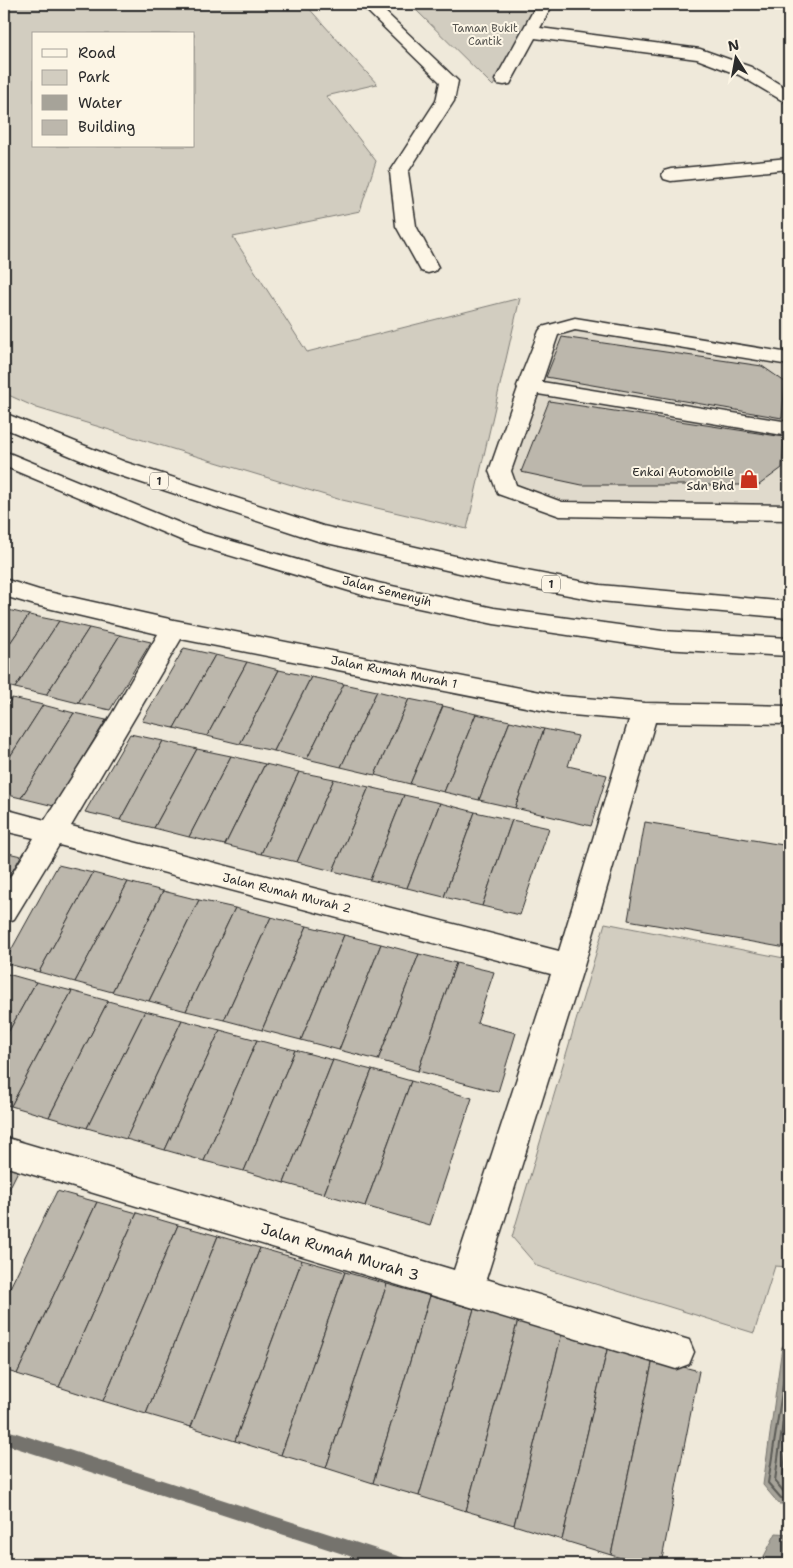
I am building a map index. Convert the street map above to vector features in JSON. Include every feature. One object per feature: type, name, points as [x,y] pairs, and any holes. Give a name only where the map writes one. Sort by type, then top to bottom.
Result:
[{"type":"street","points":[[368,4],[449,81],[445,102],[399,172],[406,226],[428,268]]},
{"type":"street","points":[[504,80],[546,4]]},
{"type":"street","points":[[530,32],[700,54],[745,71],[789,97]]},
{"type":"street","points":[[671,174],[789,163]]},
{"type":"street","points":[[789,359],[575,324],[549,331],[528,386],[500,471],[506,489],[560,509],[789,512]]},
{"type":"street","points":[[528,386],[789,429]]},
{"type":"street","name":"1","points":[[4,420],[117,467],[318,533],[495,573],[600,593],[789,610]]},
{"type":"street","name":"Jalan Semenyih","points":[[4,458],[196,538],[376,591],[494,616],[662,640],[789,647]]},
{"type":"street","name":"Jalan Rumah Murah 1","points":[[4,587],[35,597],[174,629],[561,705],[645,712],[789,715]]},
{"type":"street","points":[[4,911],[122,719],[174,629]]},
{"type":"street","points":[[465,1289],[570,966],[645,712]]},
{"type":"street","name":"Jalan Rumah Murah 2","points":[[4,820],[570,966]]},
{"type":"street","name":"Jalan Rumah Murah 3","points":[[4,1152],[676,1352]]},
{"type":"shaded area","points":[[577,330],[785,364],[789,367],[789,506],[566,503],[515,484],[510,473],[555,335]]},
{"type":"green space","points":[[4,4],[305,4],[377,84],[326,96],[376,161],[360,211],[233,237],[307,352],[520,298],[467,529],[338,499],[37,408],[4,393]]},
{"type":"green space","name":"Taman Bukit Cantik","points":[[410,4],[537,4],[493,86]]},
{"type":"green space","points":[[605,923],[789,959],[789,1267],[775,1266],[754,1333],[537,1266],[512,1237]]},
{"type":"water","points":[[789,1338],[789,1504],[779,1504],[763,1485],[782,1347]]},
{"type":"water","points":[[776,1533],[789,1534],[789,1564],[760,1564]]},
{"type":"building","points":[[562,337],[762,366],[785,382],[782,418],[546,377]]},
{"type":"building","points":[[549,401],[784,437],[782,468],[759,485],[582,485],[521,472]]},
{"type":"building","points":[[4,609],[29,615],[4,652]]},
{"type":"building","points":[[29,615],[59,621],[15,688],[4,685],[4,652]]},
{"type":"building","points":[[59,621],[89,628],[46,695],[15,688]]},
{"type":"building","points":[[89,628],[120,635],[78,703],[46,695]]},
{"type":"building","points":[[120,635],[151,642],[110,710],[78,703]]},
{"type":"building","points":[[184,648],[215,655],[174,728],[142,721]]},
{"type":"building","points":[[215,655],[247,662],[207,736],[174,728]]},
{"type":"building","points":[[247,662],[279,670],[240,744],[207,736]]},
{"type":"building","points":[[279,670],[311,677],[274,751],[240,744]]},
{"type":"building","points":[[311,677],[344,684],[307,759],[274,751]]},
{"type":"building","points":[[344,684],[377,691],[341,767],[307,759]]},
{"type":"building","points":[[377,691],[409,699],[375,775],[341,767]]},
{"type":"building","points":[[12,698],[43,705],[4,766],[4,710]]},
{"type":"building","points":[[409,699],[443,706],[410,784],[375,775]]},
{"type":"building","points":[[43,705],[74,713],[21,798],[4,794],[4,766]]},
{"type":"building","points":[[443,706],[476,714],[444,792],[410,784]]},
{"type":"building","points":[[74,713],[106,720],[54,806],[21,798]]},
{"type":"building","points":[[476,714],[510,721],[479,800],[444,792]]},
{"type":"building","points":[[510,721],[544,729],[515,808],[479,800]]},
{"type":"building","points":[[544,729],[578,736],[568,766],[607,775],[591,826],[515,808]]},
{"type":"building","points":[[130,734],[163,741],[120,820],[85,812]]},
{"type":"building","points":[[163,741],[197,749],[154,828],[120,820]]},
{"type":"building","points":[[197,749],[231,756],[189,837],[154,828]]},
{"type":"building","points":[[231,756],[265,764],[225,845],[189,837]]},
{"type":"building","points":[[265,764],[299,772],[261,854],[225,845]]},
{"type":"building","points":[[299,772],[334,779],[297,862],[261,854]]},
{"type":"building","points":[[334,779],[369,787],[333,871],[297,862]]},
{"type":"building","points":[[369,787],[404,795],[370,880],[333,871]]},
{"type":"building","points":[[404,795],[440,803],[407,888],[370,880]]},
{"type":"building","points":[[440,803],[475,812],[444,897],[407,888]]},
{"type":"building","points":[[475,812],[512,820],[482,906],[444,897]]},
{"type":"building","points":[[512,820],[549,828],[520,915],[482,906]]},
{"type":"building","points":[[645,822],[789,846],[789,913],[786,948],[628,920]]},
{"type":"building","points":[[4,852],[21,856],[4,886]]},
{"type":"building","points":[[58,865],[93,873],[39,972],[4,963]]},
{"type":"building","points":[[93,873],[128,882],[75,982],[39,972]]},
{"type":"building","points":[[128,882],[163,891],[112,992],[75,982]]},
{"type":"building","points":[[163,891],[199,900],[149,1001],[112,992]]},
{"type":"building","points":[[199,900],[235,908],[186,1011],[149,1001]]},
{"type":"building","points":[[235,908],[271,917],[224,1020],[186,1011]]},
{"type":"building","points":[[271,917],[307,926],[262,1030],[224,1020]]},
{"type":"building","points":[[307,926],[344,935],[301,1040],[262,1030]]},
{"type":"building","points":[[344,935],[381,944],[339,1050],[301,1040]]},
{"type":"building","points":[[381,944],[419,954],[378,1060],[339,1050]]},
{"type":"building","points":[[419,954],[456,963],[418,1071],[378,1060]]},
{"type":"building","points":[[456,963],[494,972],[477,1023],[516,1033],[498,1092],[418,1071]]},
{"type":"building","points":[[4,973],[36,982],[4,1040]]},
{"type":"building","points":[[36,982],[72,991],[11,1106],[4,1104],[4,1040]]},
{"type":"building","points":[[72,991],[108,1001],[49,1117],[11,1106]]},
{"type":"building","points":[[108,1001],[145,1011],[87,1128],[49,1117]]},
{"type":"building","points":[[145,1011],[182,1020],[126,1139],[87,1128]]},
{"type":"building","points":[[182,1020],[220,1030],[165,1150],[126,1139]]},
{"type":"building","points":[[220,1030],[257,1040],[204,1161],[165,1150]]},
{"type":"building","points":[[257,1040],[295,1050],[244,1171],[204,1161]]},
{"type":"building","points":[[295,1050],[333,1060],[284,1183],[244,1171]]},
{"type":"building","points":[[333,1060],[372,1070],[324,1194],[284,1183]]},
{"type":"building","points":[[372,1070],[411,1081],[365,1206],[324,1194]]},
{"type":"building","points":[[411,1081],[472,1098],[430,1225],[365,1206]]},
{"type":"building","points":[[4,1165],[19,1169],[4,1199]]},
{"type":"building","points":[[57,1191],[97,1202],[17,1374],[4,1370],[4,1300]]},
{"type":"building","points":[[97,1202],[137,1213],[59,1387],[17,1374]]},
{"type":"building","points":[[137,1213],[178,1225],[103,1401],[59,1387]]},
{"type":"building","points":[[178,1225],[218,1236],[146,1414],[103,1401]]},
{"type":"building","points":[[218,1236],[260,1248],[191,1427],[146,1414]]},
{"type":"building","points":[[260,1248],[302,1260],[235,1441],[191,1427]]},
{"type":"building","points":[[302,1260],[345,1272],[281,1455],[235,1441]]},
{"type":"building","points":[[345,1272],[387,1284],[326,1468],[281,1455]]},
{"type":"building","points":[[387,1284],[430,1296],[373,1483],[326,1468]]},
{"type":"building","points":[[430,1296],[474,1309],[419,1496],[373,1483]]},
{"type":"building","points":[[474,1309],[518,1320],[466,1511],[419,1496]]},
{"type":"building","points":[[518,1320],[562,1333],[514,1525],[466,1511]]},
{"type":"building","points":[[562,1333],[608,1346],[562,1540],[514,1525]]},
{"type":"building","points":[[608,1346],[653,1359],[611,1555],[562,1540]]},
{"type":"building","points":[[653,1359],[699,1371],[661,1564],[641,1564],[611,1555]]},
{"type":"waterway","points":[[4,1436],[398,1564]]},
{"type":"place","name":"Enkai Automobile Sdn Bhd","points":[[749,479]]}]
